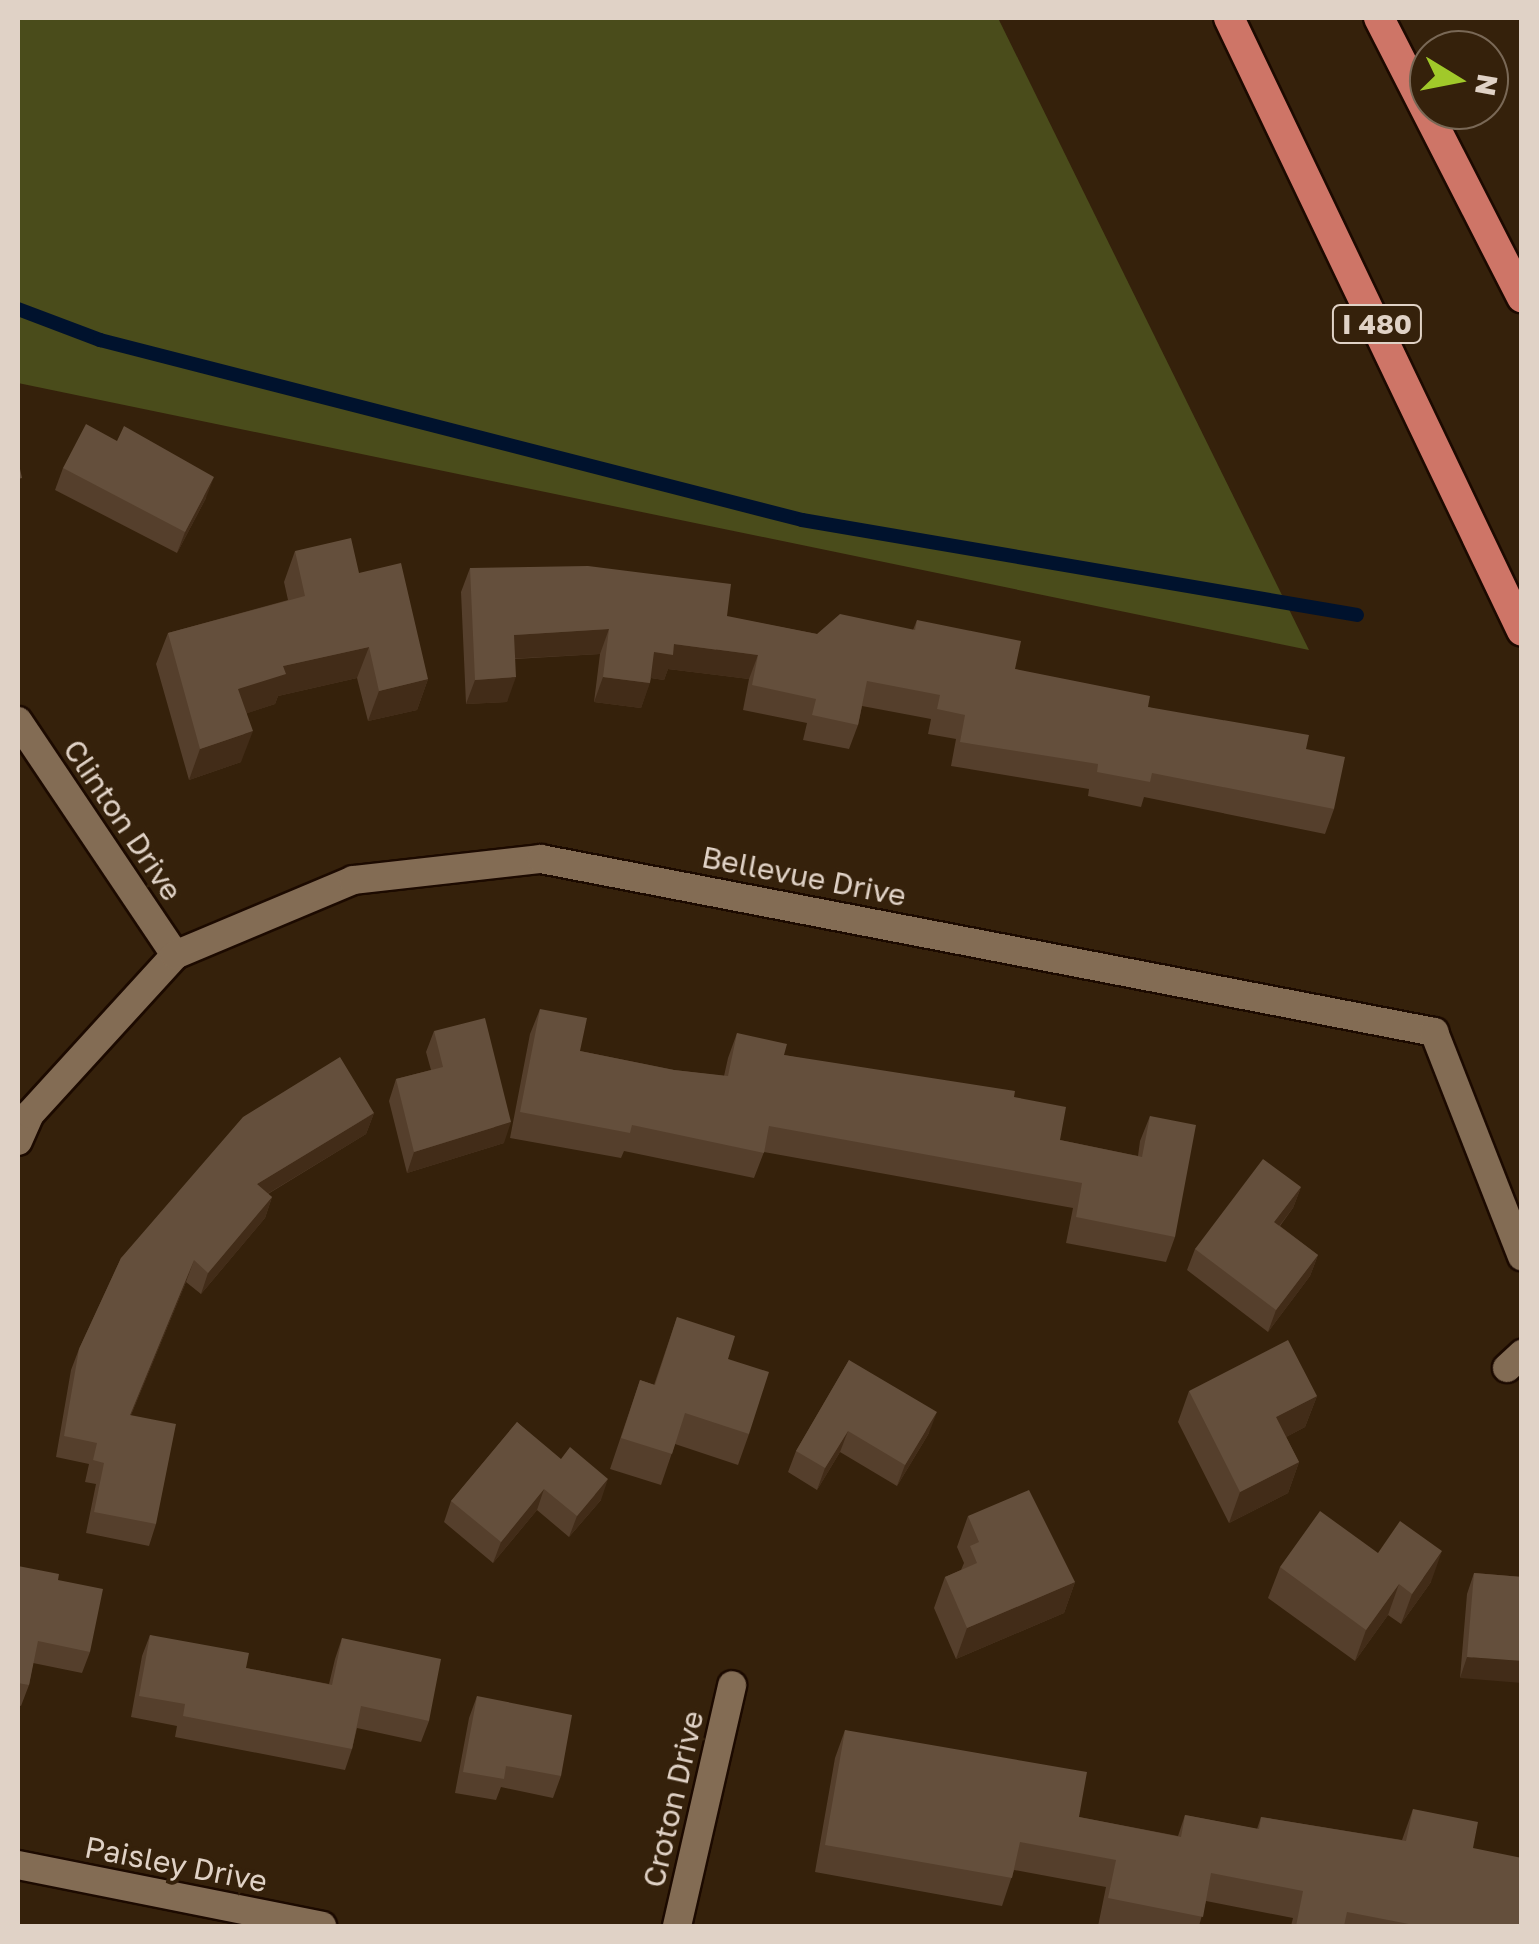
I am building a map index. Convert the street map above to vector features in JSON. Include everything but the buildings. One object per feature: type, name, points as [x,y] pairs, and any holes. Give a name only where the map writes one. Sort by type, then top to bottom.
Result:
[{"type":"highway","name":"I 480","points":[[1229,18],[1522,631]]},
{"type":"highway","points":[[1379,18],[1522,297]]},
{"type":"street","name":"Clinton Drive","points":[[18,721],[175,954]]},
{"type":"street","name":"Bellevue Drive","points":[[18,1140],[30,1114],[175,954],[353,880],[542,858],[1434,1032],[1522,1256]]},
{"type":"street","name":"Croton Drive","points":[[678,1926],[732,1686]]},
{"type":"street","name":"Paisley Drive","points":[[18,1865],[322,1926]]},
{"type":"shaded area","points":[[18,18],[998,18],[1309,650],[18,383]]},
{"type":"waterway","points":[[18,309],[100,340],[802,520],[1357,615]]}]
